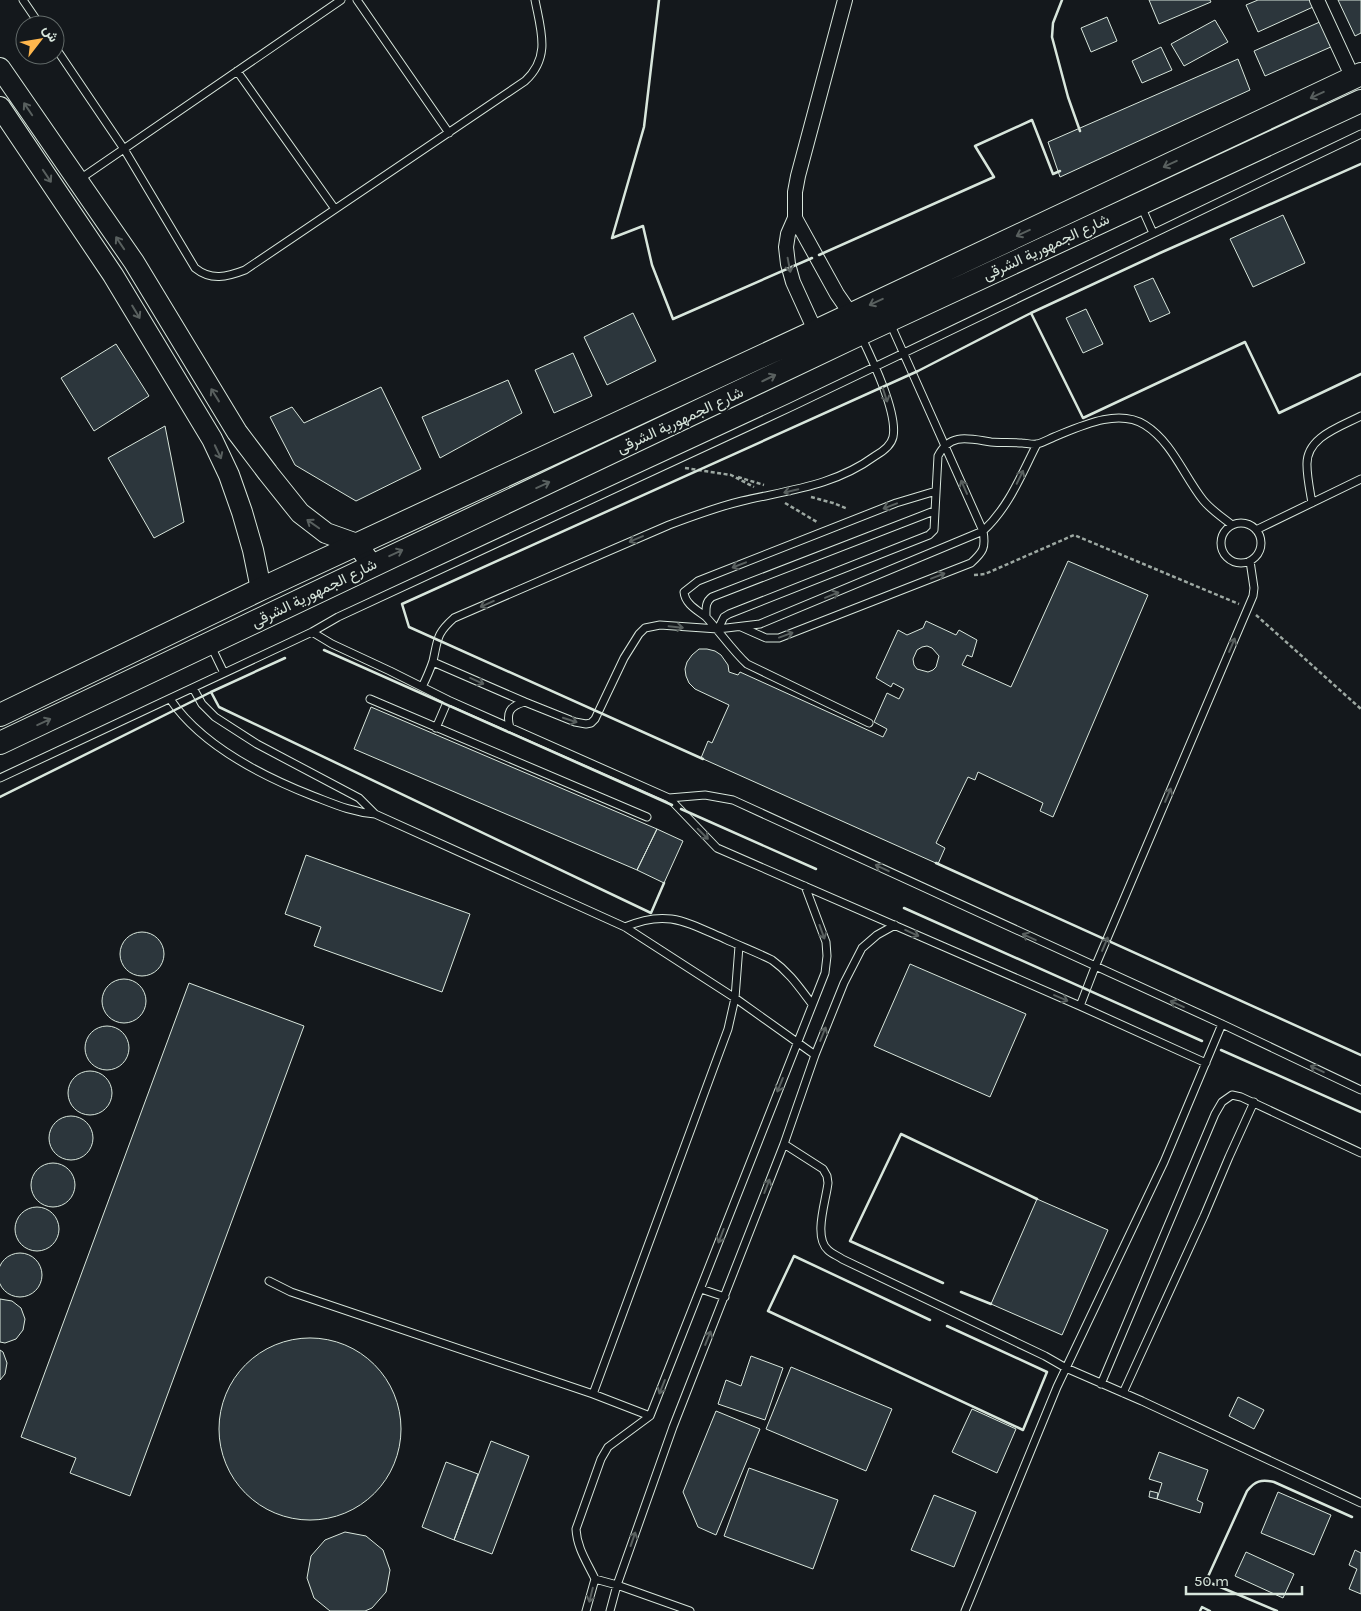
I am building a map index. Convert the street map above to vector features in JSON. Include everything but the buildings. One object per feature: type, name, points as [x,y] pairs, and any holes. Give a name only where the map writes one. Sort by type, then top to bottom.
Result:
[{"type":"main road","points":[[0,68],[134,262],[237,432],[300,513],[326,533],[357,544],[372,565]]},
{"type":"main road","name":"شارع الجمهورية الشرقى","points":[[0,743],[372,565],[1357,76]]},
{"type":"main road","name":"شارع الجمهورية الشرقى","points":[[855,324],[888,321],[1361,100]]},
{"type":"main road","points":[[0,107],[113,275],[212,439],[229,475],[242,512],[253,550],[261,589]]},
{"type":"main road","points":[[113,275],[134,262]]},
{"type":"main road","name":"شارع الجمهورية الشرقى","points":[[0,715],[357,544],[820,341]]},
{"type":"main road","points":[[214,612],[217,640]]},
{"type":"street","points":[[820,341],[793,282],[786,247],[788,234],[795,218],[795,192],[798,176],[845,0]]},
{"type":"street","points":[[1317,0],[1357,76]]},
{"type":"street","points":[[795,218],[836,294],[855,324]]},
{"type":"lane","points":[[23,0],[33,15]]},
{"type":"lane","points":[[78,181],[341,0]]},
{"type":"lane","points":[[357,0],[449,133]]},
{"type":"lane","points":[[65,62],[124,150],[195,268],[202,274],[220,277],[245,270],[525,81],[536,69],[542,51],[535,0]]},
{"type":"lane","points":[[237,71],[335,209]]},
{"type":"lane","points":[[0,778],[224,674],[312,632],[338,617],[666,466],[1361,134]]},
{"type":"lane","points":[[1140,203],[1153,233]]},
{"type":"lane","points":[[741,627],[766,638],[779,638],[965,566],[971,563],[984,549],[983,531],[946,445],[888,321]]},
{"type":"lane","points":[[422,687],[433,662],[438,636],[443,628],[454,618],[703,512],[830,481],[868,462],[886,449],[892,439],[894,424],[876,366],[855,324]]},
{"type":"lane","points":[[1312,503],[1307,464],[1309,451],[1316,441],[1361,416]]},
{"type":"lane","points":[[718,630],[724,617],[736,611],[929,534],[934,530],[938,456],[941,449],[946,445],[963,438],[976,438],[990,442],[1036,444],[1105,418],[1126,419],[1145,425],[1162,440],[1204,501],[1214,512],[1232,525]]},
{"type":"lane","points":[[433,662],[575,722],[591,723],[595,719],[624,658],[645,628],[660,625],[718,630],[760,624],[983,531],[1011,497],[1036,444]]},
{"type":"lane","points":[[1256,530],[1361,479]]},
{"type":"lane","points":[[869,723],[747,664],[706,617],[689,604],[684,598],[684,592],[698,581],[896,503],[936,491]]},
{"type":"lane","points":[[706,617],[707,600],[712,597],[934,511]]},
{"type":"lane","points":[[1240,523],[1249,525],[1256,530],[1260,538],[1260,547],[1250,561],[1241,563],[1232,561],[1226,556],[1221,548],[1221,539],[1225,531],[1232,525],[1240,523]]},
{"type":"lane","points":[[1080,1006],[1248,608],[1254,588],[1250,561]]},
{"type":"lane","points":[[312,632],[332,644],[448,700],[669,798],[717,848],[1206,1063]]},
{"type":"lane","points":[[217,640],[224,674]]},
{"type":"lane","points":[[193,688],[202,704],[215,716],[257,744],[359,798],[375,814]]},
{"type":"lane","points":[[170,699],[198,732],[248,766],[290,787],[349,810],[375,814],[625,927],[735,998],[815,1054]]},
{"type":"lane","points":[[370,699],[647,817]]},
{"type":"lane","points":[[436,728],[448,700]]},
{"type":"lane","points":[[510,728],[507,719],[508,712],[517,704],[525,702]]},
{"type":"lane","points":[[669,798],[705,795],[733,800],[1222,1024],[1361,1090]]},
{"type":"lane","points":[[586,1611],[595,1579],[578,1546],[576,1529],[601,1458],[608,1447],[650,1416],[825,973],[826,942],[805,886]]},
{"type":"lane","points":[[625,927],[640,921],[657,918],[673,918],[689,923],[772,960],[793,978],[812,1004]]},
{"type":"lane","points":[[610,1611],[617,1585],[673,1427],[784,1144],[815,1054],[844,983],[862,948],[876,935],[895,925]]},
{"type":"lane","points":[[593,1394],[720,1055],[735,998],[739,946]]},
{"type":"lane","points":[[965,1611],[1066,1368],[1164,1162],[1222,1024]]},
{"type":"lane","points":[[1101,1384],[1215,1114],[1222,1102],[1232,1095],[1237,1095],[1361,1153]]},
{"type":"lane","points":[[1123,1393],[1254,1102]]},
{"type":"lane","points":[[784,1144],[823,1169],[827,1176],[828,1183],[820,1226],[821,1238],[827,1249],[842,1259],[1045,1356],[1066,1368],[1361,1504]]},
{"type":"lane","points":[[269,1281],[291,1292],[593,1394],[650,1416]]},
{"type":"lane","points":[[700,1289],[725,1297]]},
{"type":"lane","points":[[595,1579],[690,1611]]},
{"type":"path","points":[[985,574],[1074,536],[1248,608],[1361,709]]},
{"type":"wall","points":[[659,0],[644,127],[612,238],[643,226],[652,265],[673,319],[812,258]]},
{"type":"wall","points":[[1062,0],[1053,23],[1052,37],[1068,97],[1080,131]]},
{"type":"wall","points":[[819,255],[994,177],[975,146],[1032,120],[1053,174],[1060,171]]},
{"type":"wall","points":[[1031,313],[1160,253],[1361,164]]},
{"type":"wall","points":[[703,759],[409,627],[402,604],[918,371],[1031,313],[1083,418],[1245,342],[1279,413],[1361,374]]},
{"type":"wall","points":[[324,650],[672,805]]},
{"type":"wall","points":[[285,658],[211,692],[219,707],[651,913],[664,883]]},
{"type":"wall","points":[[0,797],[211,692]]},
{"type":"wall","points":[[681,809],[816,869]]},
{"type":"wall","points":[[936,863],[1361,1055]]},
{"type":"wall","points":[[904,908],[1202,1041]]},
{"type":"wall","points":[[1221,1050],[1361,1112]]},
{"type":"wall","points":[[943,1283],[850,1241],[901,1134],[1037,1199]]},
{"type":"wall","points":[[930,1320],[794,1256],[768,1311],[1023,1430],[1047,1372],[947,1326]]},
{"type":"wall","points":[[961,1292],[991,1304]]},
{"type":"wall","points":[[1277,1611],[1206,1581],[1247,1491],[1259,1482],[1274,1482],[1352,1517]]},
{"type":"wall","points":[[1200,1611],[1202,1607],[1210,1611]]}]
